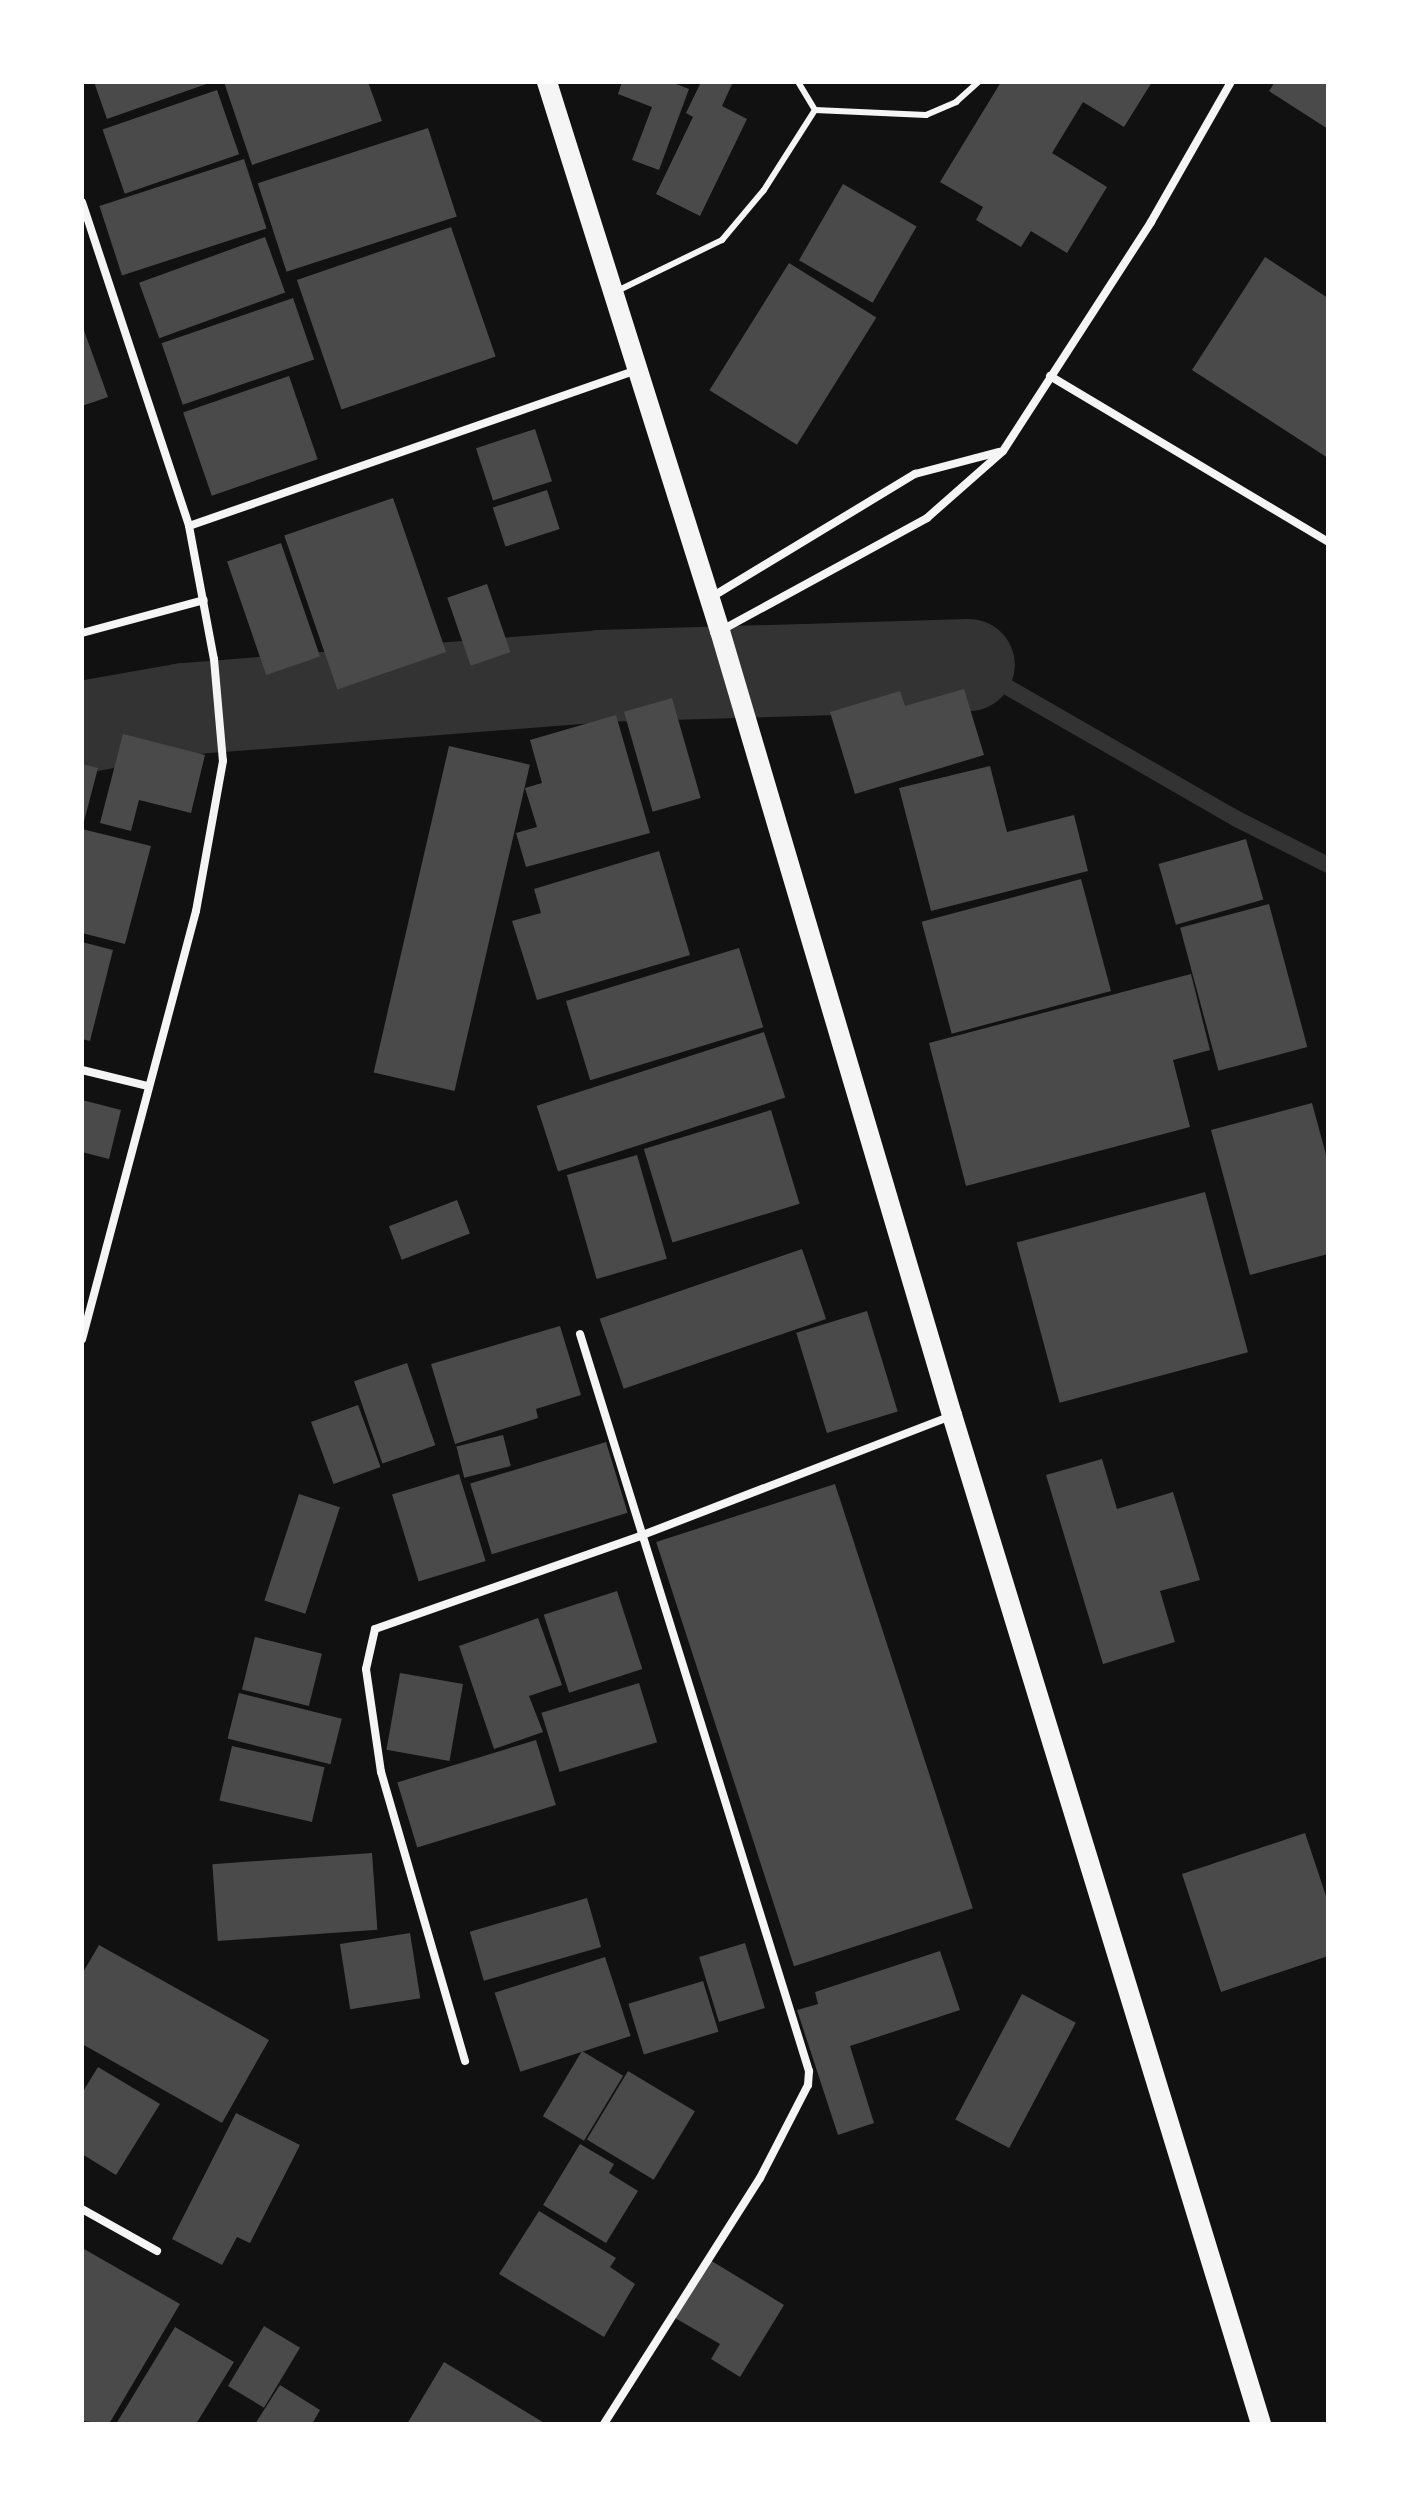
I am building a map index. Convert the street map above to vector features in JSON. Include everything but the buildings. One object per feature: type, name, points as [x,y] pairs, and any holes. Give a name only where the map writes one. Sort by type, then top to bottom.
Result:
[{"type":"main road","points":[[547,82],[723,640],[952,1415],[1261,2424]]},
{"type":"street","points":[[723,640],[927,518],[1003,451],[1151,222],[1231,82]]},
{"type":"street","points":[[82,202],[189,526],[214,659],[223,761],[196,911],[82,1339]]},
{"type":"street","points":[[189,526],[638,369]]},
{"type":"street","points":[[1050,376],[1328,542]]},
{"type":"street","points":[[710,598],[915,474],[1003,451]]},
{"type":"street","points":[[82,633],[204,600]]},
{"type":"street","points":[[82,1070],[147,1086]]},
{"type":"street","points":[[580,1334],[640,1536],[809,2071],[808,2085],[760,2178],[604,2424]]},
{"type":"street","points":[[465,2061],[381,1772],[368,1695],[368,1643],[375,1629],[394,1618],[640,1536],[952,1415]]},
{"type":"street","points":[[82,2209],[157,2251]]},
{"type":"lane","points":[[798,82],[815,110]]},
{"type":"lane","points":[[815,110],[926,115],[956,102],[978,82]]},
{"type":"lane","points":[[614,292],[722,240],[764,190],[815,110]]},
{"type":"waterway","points":[[969,665],[1235,818],[1328,865]]},
{"type":"waterway","points":[[82,727],[184,709],[600,676],[969,665]]}]
